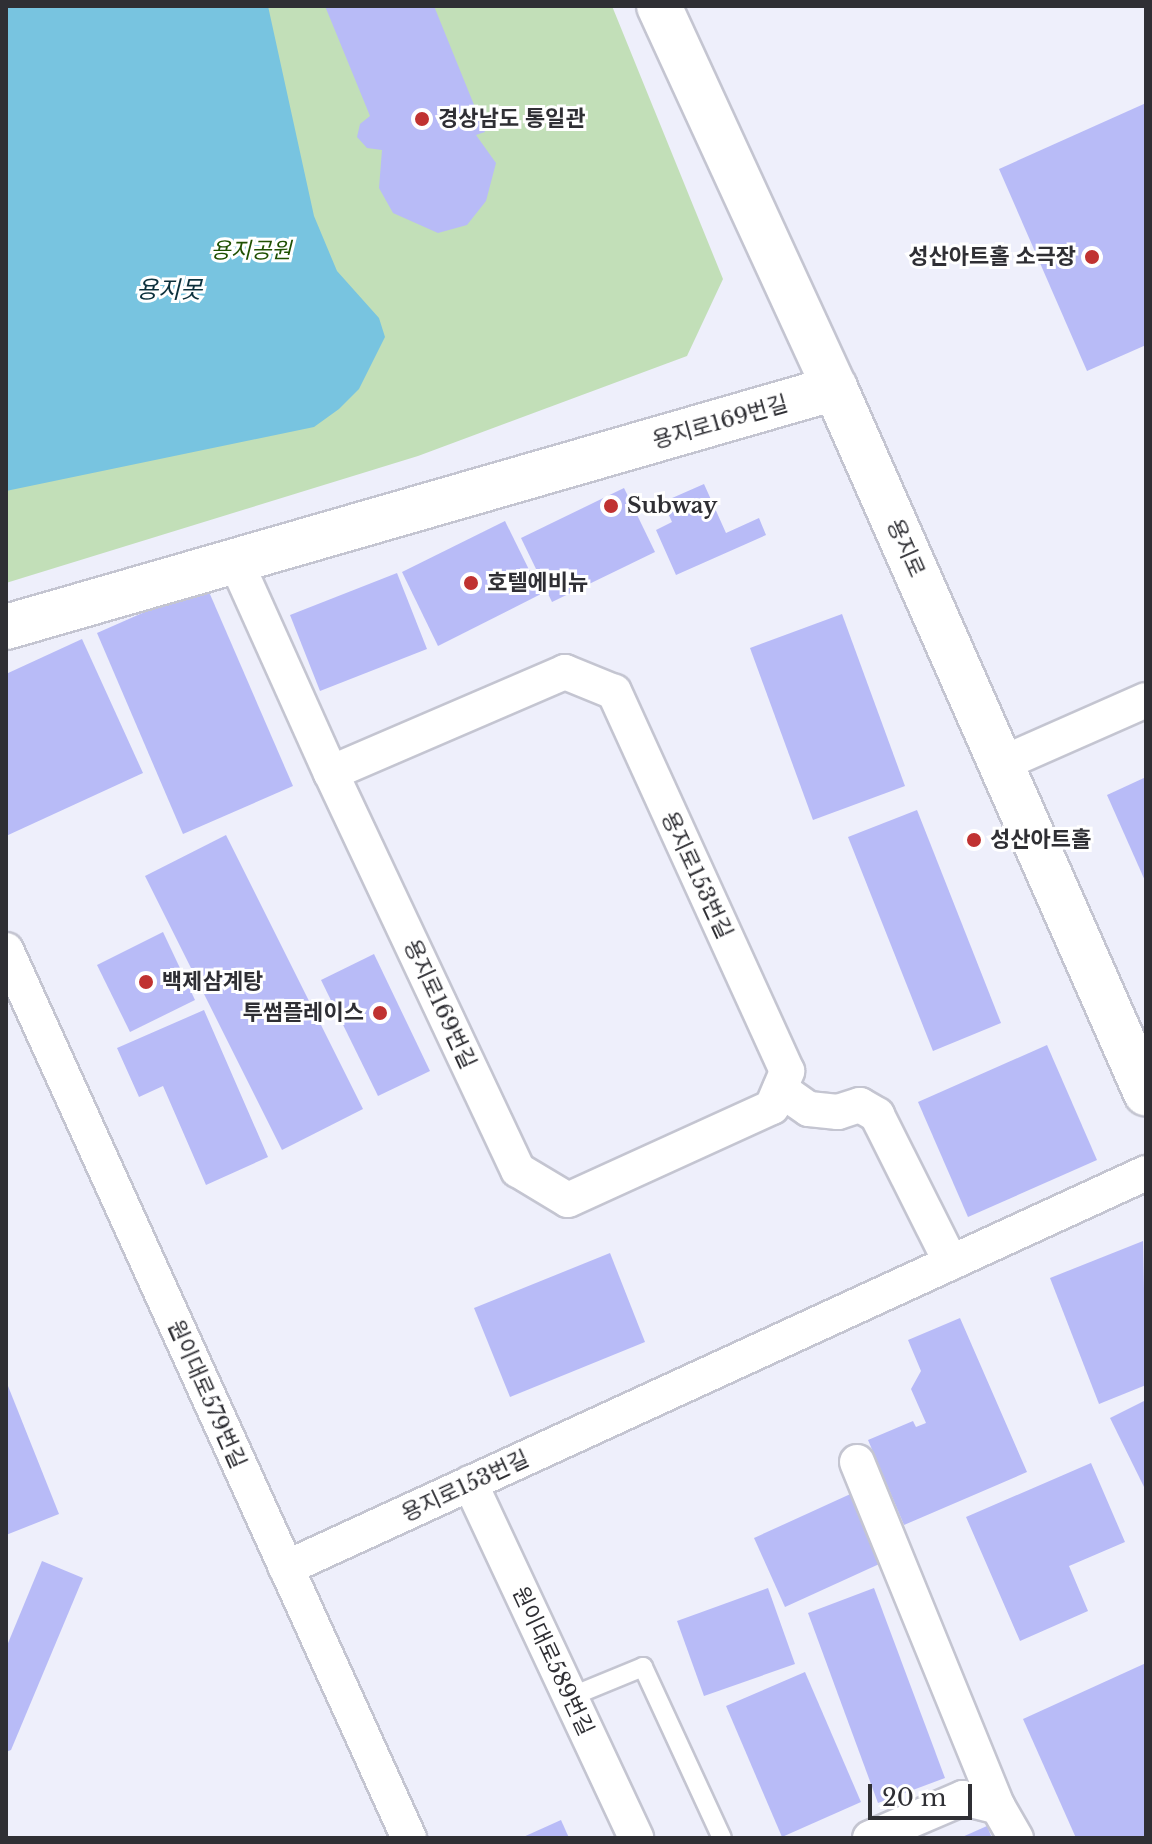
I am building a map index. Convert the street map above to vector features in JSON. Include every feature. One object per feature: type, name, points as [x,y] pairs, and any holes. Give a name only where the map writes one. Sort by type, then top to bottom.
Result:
[{"type":"main road","name":"용지로","points":[[659,6],[835,388],[1146,1093]]},
{"type":"main road","name":"용지로169번길","points":[[6,627],[835,388]]},
{"type":"street","name":"용지로169번길","points":[[236,562],[331,773],[518,1170],[568,1200],[772,1107],[780,1089]]},
{"type":"street","name":"용지로153번길","points":[[331,773],[565,672],[614,692],[787,1071],[780,1089]]},
{"type":"street","points":[[1001,764],[1146,700]]},
{"type":"street","name":"원이대로579번길","points":[[6,950],[409,1838]]},
{"type":"street","points":[[780,1089],[809,1109],[838,1112],[860,1105],[877,1115],[951,1263]]},
{"type":"street","name":"용지로153번길","points":[[286,1568],[1146,1173]]},
{"type":"street","points":[[857,1462],[998,1807],[1016,1838]]},
{"type":"street","name":"원이대로589번길","points":[[470,1483],[636,1838]]},
{"type":"street","points":[[870,1838],[963,1798],[998,1807]]},
{"type":"lane","points":[[570,1697],[643,1667],[722,1838]]},
{"type":"green space","name":"용지공원","points":[[6,6],[612,6],[723,279],[687,356],[418,456],[6,583]]},
{"type":"water","name":"용지못","points":[[6,6],[268,6],[314,216],[337,271],[379,318],[385,337],[359,389],[339,409],[314,427],[6,491]]},
{"type":"building","name":"경상남도 통일관","points":[[325,6],[434,6],[485,132],[476,135],[496,163],[486,201],[467,225],[438,233],[393,213],[379,188],[382,150],[367,148],[357,137],[360,124],[370,116]]},
{"type":"building","name":"성산아트홀 소극장","points":[[1146,103],[1146,345],[1087,371],[999,169]]},
{"type":"building","points":[[704,484],[726,533],[759,518],[766,535],[676,575],[656,530],[672,522],[663,502]]},
{"type":"building","points":[[624,488],[655,552],[552,602],[521,538]]},
{"type":"building","name":"호텔에비뉴","points":[[505,521],[541,594],[438,646],[402,572]]},
{"type":"building","points":[[397,573],[427,649],[320,691],[290,615]]},
{"type":"building","points":[[206,585],[293,786],[183,834],[97,633]]},
{"type":"building","points":[[842,614],[905,786],[813,820],[750,648]]},
{"type":"building","points":[[82,639],[143,773],[6,836],[6,674]]},
{"type":"building","points":[[1146,777],[1146,883],[1107,795]]},
{"type":"building","points":[[917,810],[1001,1023],[933,1051],[848,837]]},
{"type":"building","points":[[226,835],[363,1109],[282,1150],[145,876]]},
{"type":"building","name":"백제삼계탕","points":[[163,932],[195,1000],[130,1032],[97,965]]},
{"type":"building","points":[[374,954],[430,1071],[378,1096],[321,980]]},
{"type":"building","points":[[204,1010],[268,1157],[206,1185],[163,1086],[139,1097],[117,1048]]},
{"type":"building","points":[[1047,1045],[1097,1160],[968,1217],[918,1102]]},
{"type":"building","points":[[1143,1241],[1146,1385],[1099,1404],[1050,1278]]},
{"type":"building","points":[[610,1253],[645,1342],[510,1397],[474,1308]]},
{"type":"building","points":[[960,1318],[1027,1472],[904,1525],[868,1440],[913,1421],[916,1427],[926,1423],[911,1389],[921,1371],[908,1340]]},
{"type":"building","points":[[6,1381],[59,1514],[6,1535]]},
{"type":"building","points":[[1146,1400],[1146,1491],[1110,1418]]},
{"type":"building","points":[[1091,1463],[1125,1542],[1069,1566],[1088,1611],[1020,1641],[966,1517]]},
{"type":"building","points":[[857,1491],[888,1560],[785,1607],[754,1538]]},
{"type":"building","points":[[42,1561],[83,1578],[11,1750],[6,1752],[6,1648]]},
{"type":"building","points":[[768,1588],[795,1664],[704,1696],[677,1621]]},
{"type":"building","points":[[874,1588],[945,1778],[878,1803],[808,1613]]},
{"type":"building","points":[[1146,1663],[1146,1838],[1076,1838],[1023,1719]]},
{"type":"building","points":[[805,1672],[861,1802],[782,1837],[726,1706]]},
{"type":"building","points":[[561,1820],[569,1838],[521,1838]]},
{"type":"building","points":[[987,1826],[992,1838],[960,1838]]},
{"type":"place","name":"경상남도 통일관","points":[[422,119]]},
{"type":"place","name":"성산아트홀 소극장","points":[[1092,257]]},
{"type":"place","name":"Subway","points":[[611,506]]},
{"type":"place","name":"호텔에비뉴","points":[[471,583]]},
{"type":"place","name":"성산아트홀","points":[[974,840]]},
{"type":"place","name":"백제삼계탕","points":[[146,982]]},
{"type":"place","name":"투썸플레이스","points":[[380,1013]]}]
